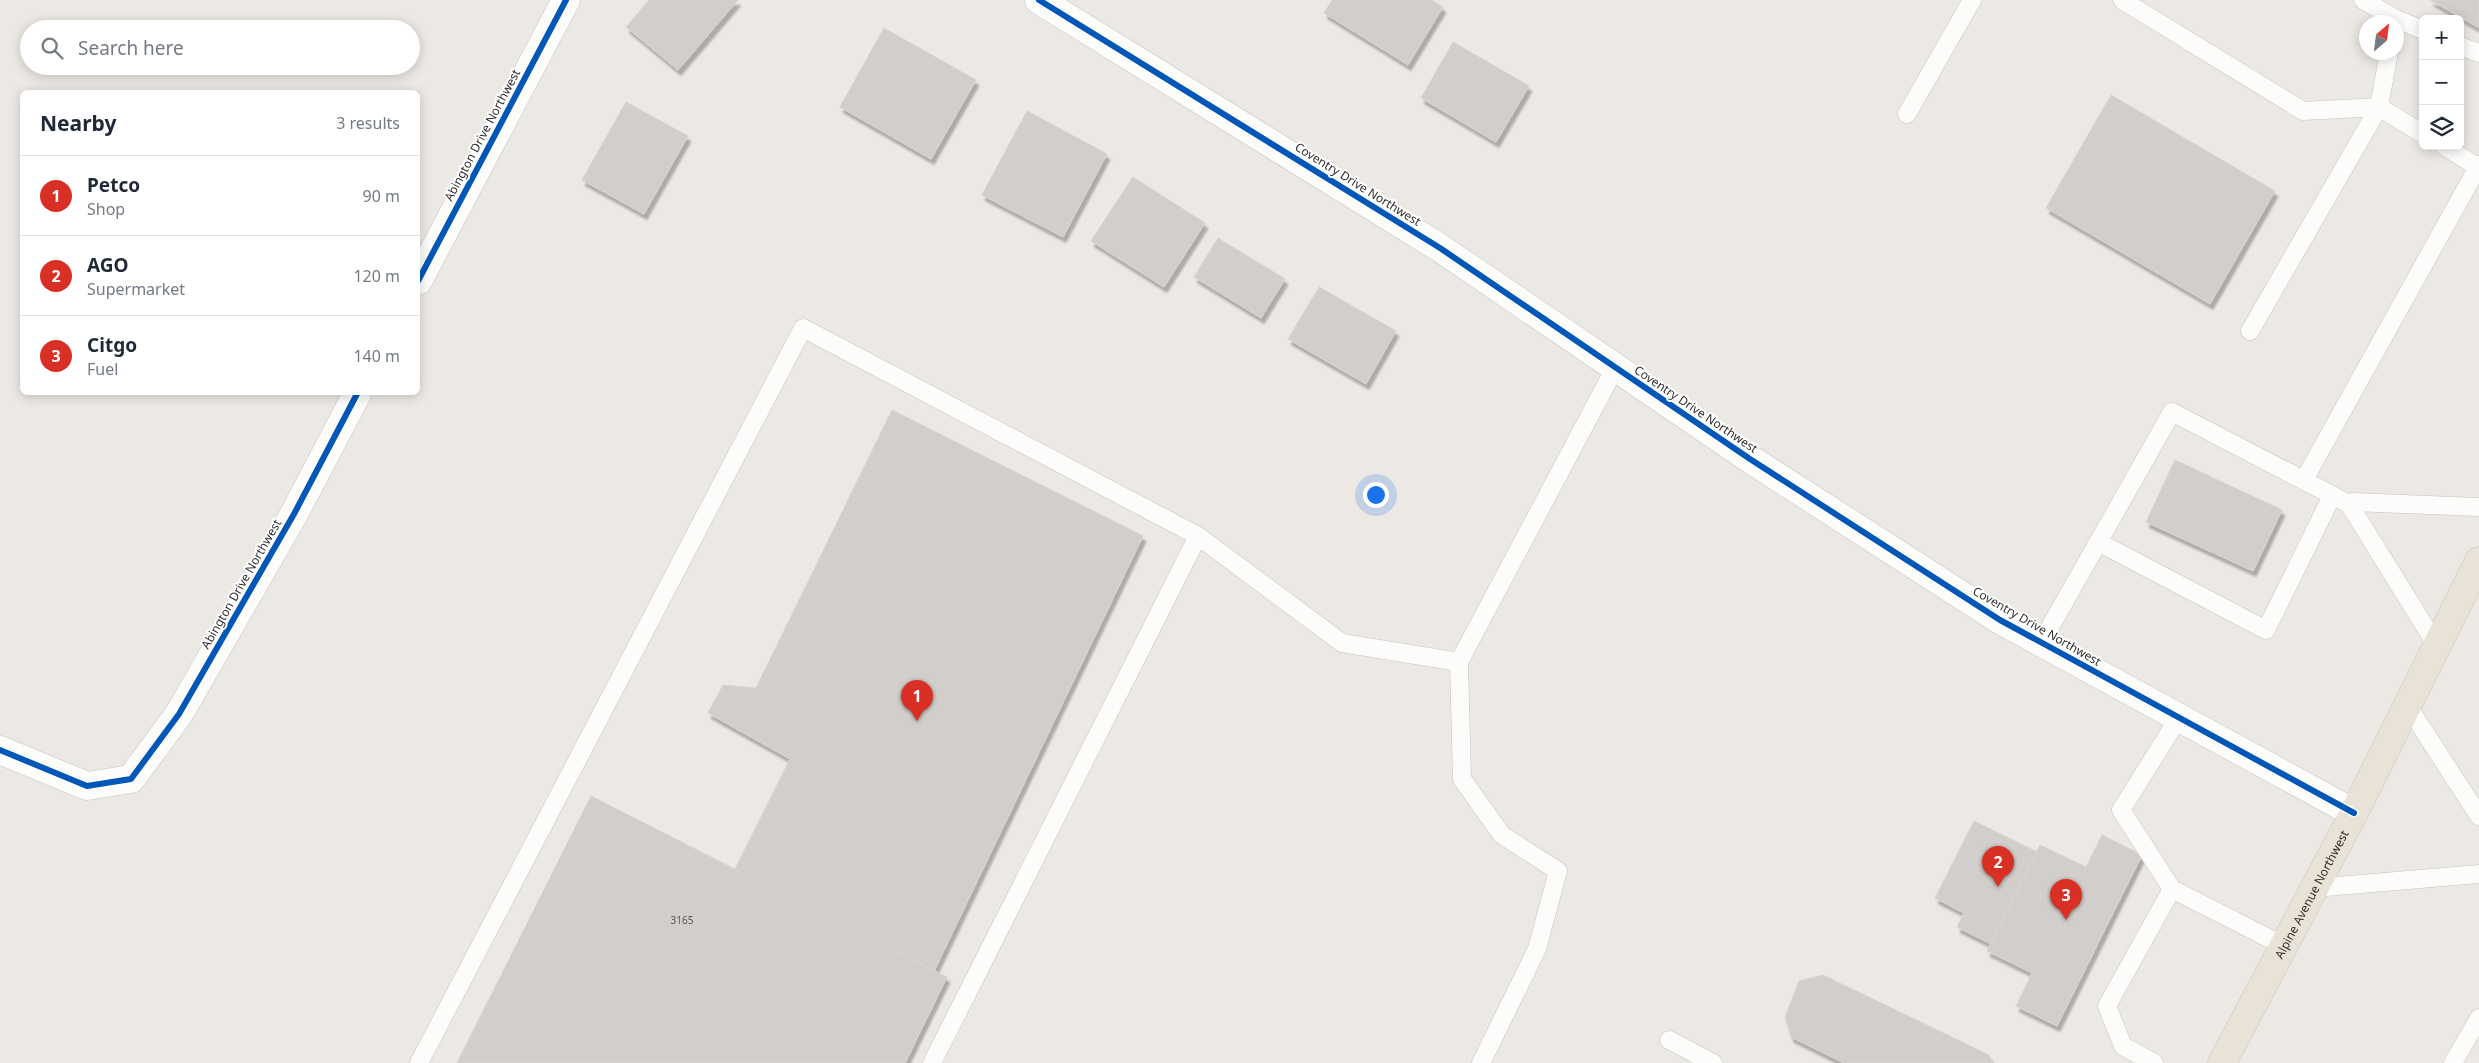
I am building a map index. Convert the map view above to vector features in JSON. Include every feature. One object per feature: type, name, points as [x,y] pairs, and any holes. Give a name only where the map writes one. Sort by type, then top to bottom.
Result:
[{"type":"highway","name":"Alpine Avenue Northwest","points":[[2222,1063],[2354,813],[2479,561]]},
{"type":"street","name":"Abington Drive Northwest","points":[[420,277],[566,0]]},
{"type":"street","name":"Coventry Drive Northwest","points":[[1039,0],[1440,248],[1750,459],[2000,620],[2178,719],[2354,813]]},
{"type":"street","name":"Abington Drive Northwest","points":[[0,750],[87,786],[131,779],[179,714],[294,514],[356,395]]},
{"type":"lane","points":[[1907,114],[1972,0]]},
{"type":"lane","points":[[2122,0],[2303,111],[2379,108],[2419,132]]},
{"type":"lane","points":[[2363,0],[2387,15]]},
{"type":"lane","points":[[2404,24],[2419,29]]},
{"type":"lane","points":[[2464,47],[2479,53]]},
{"type":"lane","points":[[2250,331],[2379,108],[2388,60]]},
{"type":"lane","points":[[2304,480],[2479,167],[2451,150]]},
{"type":"lane","points":[[419,1063],[803,328],[1198,536],[1342,644],[1459,662]]},
{"type":"lane","points":[[1481,1063],[1537,949],[1558,871],[1502,835],[1462,779],[1459,662],[1615,368]]},
{"type":"lane","points":[[2041,643],[2172,412],[2348,504],[2437,646]]},
{"type":"lane","points":[[2098,542],[2266,630],[2332,496]]},
{"type":"lane","points":[[2348,504],[2353,502],[2479,507]]},
{"type":"lane","points":[[932,1063],[1198,536]]},
{"type":"lane","points":[[2407,705],[2479,816]]},
{"type":"lane","points":[[2178,719],[2121,810],[2172,889],[2284,946]]},
{"type":"lane","points":[[2314,888],[2479,874]]},
{"type":"lane","points":[[2154,1063],[2123,1046],[2107,1006],[2172,889]]},
{"type":"lane","points":[[2453,1063],[2479,1018]]},
{"type":"lane","points":[[1669,1040],[1713,1063]]},
{"type":"building","points":[[649,0],[738,0],[678,70],[626,27]]},
{"type":"building","points":[[1332,0],[1432,0],[1443,7],[1408,65],[1324,13]]},
{"type":"building","points":[[2430,0],[2479,0],[2479,28],[2464,19],[2464,15],[2456,15]]},
{"type":"building","points":[[884,28],[976,80],[931,159],[840,107]]},
{"type":"building","points":[[1453,42],[1529,86],[1496,142],[1421,98]]},
{"type":"building","points":[[2111,95],[2275,191],[2210,304],[2046,208]]},
{"type":"building","points":[[626,102],[688,136],[644,214],[582,180]]},
{"type":"building","points":[[1027,111],[1107,154],[1063,237],[982,195]]},
{"type":"building","points":[[1133,177],[1205,223],[1164,287],[1091,241]]},
{"type":"building","points":[[1218,238],[1285,279],[1261,318],[1194,277]]},
{"type":"building","points":[[1319,287],[1396,331],[1366,384],[1288,339]]},
{"type":"building","points":[[892,410],[1143,536],[934,971],[735,869],[790,759],[708,713],[723,685],[756,688]]},
{"type":"building","points":[[2175,460],[2282,510],[2253,571],[2146,522]]},
{"type":"building","points":[[591,796],[947,977],[905,1063],[457,1063]]},
{"type":"building","points":[[1974,821],[2037,852],[1991,944],[1957,927],[1964,913],[1935,898]]},
{"type":"building","points":[[2102,835],[2142,855],[2057,1026],[2016,1006],[2032,973],[1987,951],[2040,845],[2086,867]]},
{"type":"building","points":[[1823,975],[1989,1055],[1992,1063],[1844,1063],[1791,1037],[1785,1017],[1799,981]]},
{"type":"cycle path","points":[[420,277],[566,0]]},
{"type":"cycle path","points":[[1039,0],[1440,248],[1750,459],[2000,620],[2354,813]]},
{"type":"cycle path","points":[[0,750],[87,786],[131,779],[179,714],[294,514],[356,395]]},
{"type":"place","name":"Petco","points":[[917,721]]},
{"type":"place","name":"AGO","points":[[1998,887]]},
{"type":"place","name":"Citgo","points":[[2066,920]]}]
